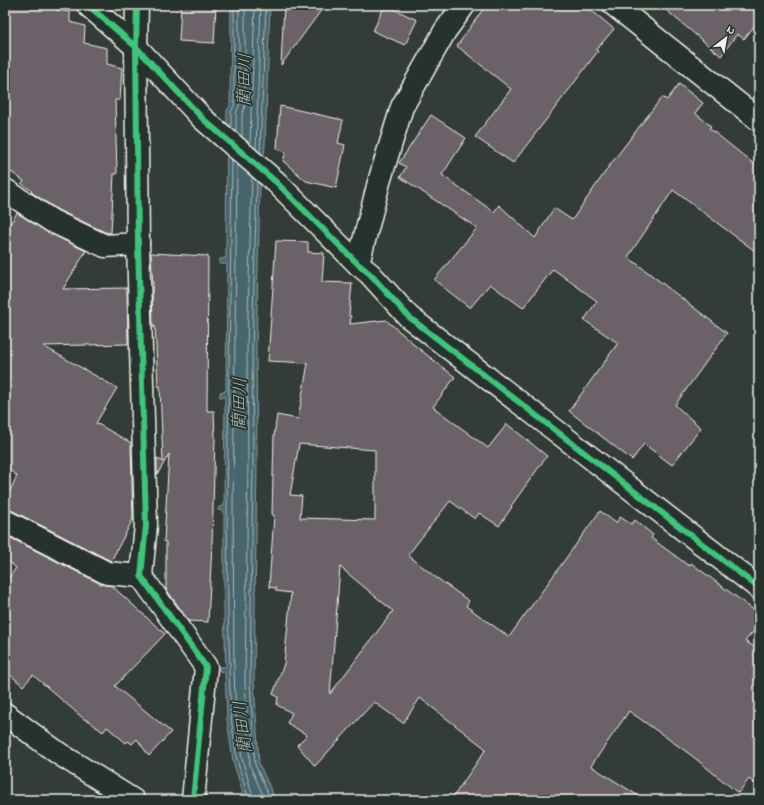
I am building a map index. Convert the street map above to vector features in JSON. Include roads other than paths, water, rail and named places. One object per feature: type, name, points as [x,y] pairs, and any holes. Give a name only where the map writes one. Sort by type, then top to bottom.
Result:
[{"type":"street","points":[[88,5],[136,47],[203,119],[276,182],[358,264],[370,274],[409,317],[759,588]]},
{"type":"street","points":[[137,5],[138,244],[146,525],[141,576],[206,667],[193,800]]},
{"type":"street","points":[[358,264],[379,182],[402,107],[445,32],[464,5]]},
{"type":"street","points":[[614,5],[759,120]]},
{"type":"street","points":[[5,190],[52,221],[106,246],[138,244]]},
{"type":"street","points":[[5,521],[106,573],[141,576]]},
{"type":"street","points":[[5,714],[58,753],[133,800]]},
{"type":"water","name":"藺田川","points":[[231,5],[270,5],[265,146],[260,186],[256,348],[257,462],[254,682],[259,764],[275,800],[245,800],[233,761],[227,719],[225,672],[219,671],[219,667],[226,667],[224,611],[224,511],[218,510],[219,507],[224,506],[225,397],[220,397],[220,392],[226,391],[227,264],[219,264],[220,259],[226,258],[227,110],[230,106]]}]
